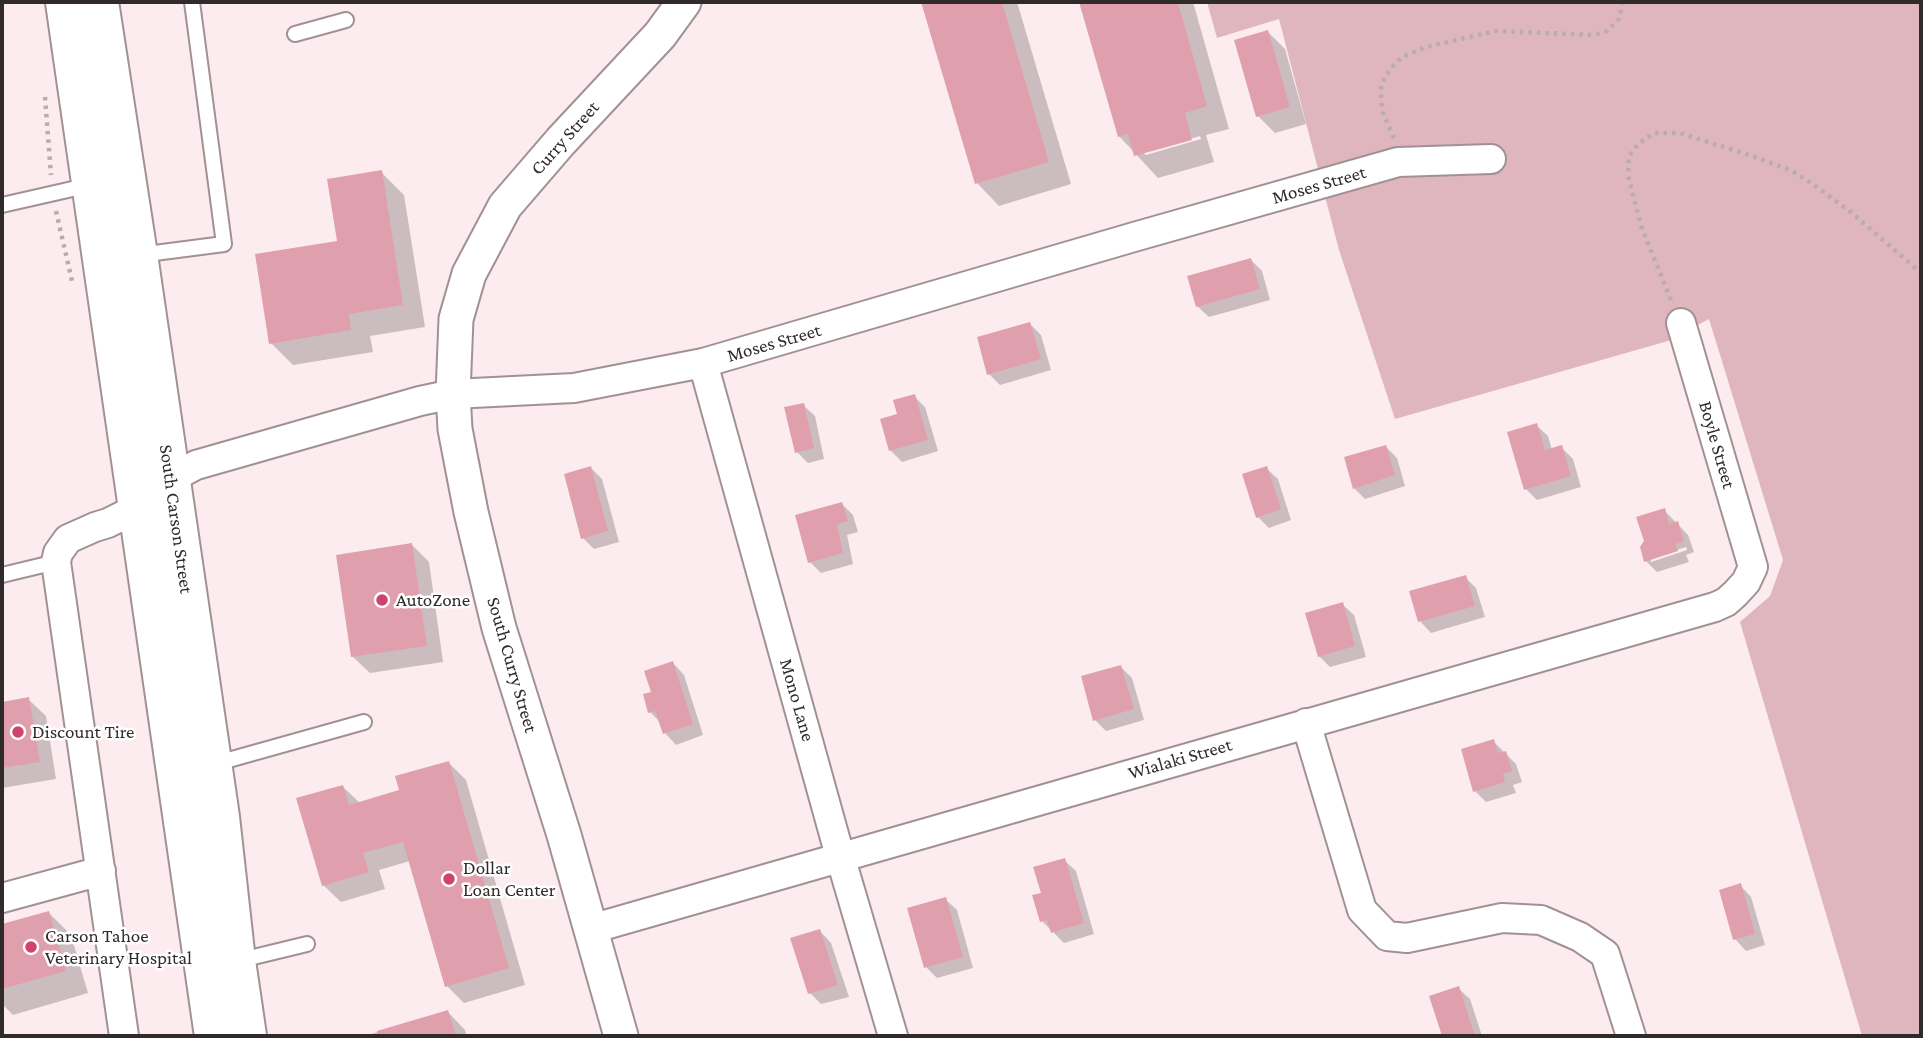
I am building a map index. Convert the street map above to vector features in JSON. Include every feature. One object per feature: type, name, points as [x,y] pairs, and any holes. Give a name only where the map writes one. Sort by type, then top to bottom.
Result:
[{"type":"main road","name":"South Carson Street","points":[[65,2],[214,1036]]},
{"type":"main road","name":"South Carson Street","points":[[99,2],[223,839],[247,1036]]},
{"type":"street","name":"Curry Street","points":[[466,287],[469,274],[505,206],[561,141],[660,35],[684,2]]},
{"type":"street","name":"Moses Street","points":[[62,551],[95,527],[138,508],[170,479],[208,461],[420,401],[453,394],[574,388],[703,363],[1398,162],[1491,159]]},
{"type":"street","name":"South Curry Street","points":[[466,287],[456,319],[453,394],[455,429],[467,488],[499,628],[564,835],[621,1036]]},
{"type":"street","name":"Boyle Street","points":[[1681,323],[1753,567]]},
{"type":"street","name":"Mono Lane","points":[[703,363],[840,856],[893,1036]]},
{"type":"street","points":[[62,551],[68,655],[124,1036]]},
{"type":"street","name":"Wialaki Street","points":[[591,929],[1714,607],[1735,594],[1746,582],[1753,567]]},
{"type":"street","points":[[1306,723],[1362,910],[1387,936],[1408,938],[1502,918],[1541,920],[1580,936],[1605,954],[1631,1036]]},
{"type":"street","points":[[2,898],[101,871]]},
{"type":"lane","points":[[138,255],[224,244],[192,2]]},
{"type":"lane","points":[[295,34],[346,20]]},
{"type":"lane","points":[[2,205],[91,184]]},
{"type":"lane","points":[[2,575],[62,551]]},
{"type":"lane","points":[[212,764],[364,722]]},
{"type":"lane","points":[[236,961],[307,944]]},
{"type":"path","points":[[1398,162],[1398,149],[1383,113],[1381,85],[1390,69],[1402,57],[1426,47],[1496,31],[1594,36],[1607,31],[1619,19],[1623,2]]},
{"type":"path","points":[[1681,323],[1641,226],[1628,175],[1629,156],[1639,143],[1654,133],[1680,133],[1792,171],[1852,213],[1921,273]]},
{"type":"shaded area","points":[[1207,2],[1921,2],[1921,1036],[1862,1036],[1740,622],[1770,596],[1783,560],[1709,319],[1668,341],[1395,419],[1339,250],[1279,19],[1217,38]]},
{"type":"building","points":[[921,2],[1002,2],[1049,162],[975,184]]},
{"type":"building","points":[[1079,2],[1178,2],[1207,106],[1185,113],[1192,140],[1134,156],[1128,134],[1118,137]]},
{"type":"building","points":[[1268,30],[1290,107],[1256,117],[1234,40]]},
{"type":"building","points":[[382,170],[403,305],[349,314],[351,330],[269,344],[255,254],[337,241],[327,179]]},
{"type":"building","points":[[1251,258],[1260,289],[1196,307],[1187,276]]},
{"type":"building","points":[[1030,322],[1041,359],[987,375],[977,337]]},
{"type":"building","points":[[915,394],[928,440],[889,451],[880,419],[897,414],[893,400]]},
{"type":"building","points":[[804,403],[814,448],[795,453],[784,407]]},
{"type":"building","points":[[1537,423],[1545,450],[1562,445],[1571,476],[1524,490],[1507,432]]},
{"type":"building","points":[[1386,445],[1395,475],[1353,489],[1344,457]]},
{"type":"building","points":[[591,466],[608,531],[581,539],[564,474]]},
{"type":"building","points":[[1267,466],[1281,509],[1256,518],[1242,474]]},
{"type":"building","points":[[842,502],[848,521],[837,524],[843,553],[808,563],[795,515]]},
{"type":"building","points":[[1665,508],[1669,524],[1678,521],[1684,541],[1676,544],[1678,551],[1644,562],[1640,547],[1644,541],[1636,517]]},
{"type":"building","name":"AutoZone","points":[[412,543],[427,646],[351,657],[336,555]]},
{"type":"building","points":[[1466,575],[1475,606],[1418,622],[1409,591]]},
{"type":"building","points":[[1343,602],[1355,646],[1318,657],[1305,613]]},
{"type":"building","points":[[673,661],[693,724],[663,734],[655,711],[648,713],[643,694],[651,692],[644,671]]},
{"type":"building","points":[[1121,665],[1134,709],[1093,721],[1081,676]]},
{"type":"building","name":"Discount Tire","points":[[29,697],[40,762],[2,768],[2,702]]},
{"type":"building","points":[[1494,739],[1498,753],[1506,751],[1512,771],[1503,774],[1505,782],[1473,792],[1461,749]]},
{"type":"building","name":"Dollar Loan Center","points":[[449,761],[509,968],[445,987],[403,842],[363,853],[369,872],[322,886],[296,798],[343,785],[349,805],[399,790],[395,776]]},
{"type":"building","points":[[1065,858],[1084,923],[1051,933],[1047,920],[1040,922],[1032,895],[1041,893],[1033,867]]},
{"type":"building","points":[[1741,883],[1755,934],[1733,940],[1719,890]]},
{"type":"building","points":[[946,897],[963,957],[924,968],[907,908]]},
{"type":"building","name":"Carson Tahoe Veterinary Hospital","points":[[49,911],[66,971],[2,989],[2,924]]},
{"type":"building","points":[[820,929],[838,985],[808,994],[790,938]]},
{"type":"building","points":[[1459,986],[1475,1036],[1442,1036],[1429,996]]},
{"type":"building","points":[[448,1010],[456,1036],[378,1036],[377,1031]]},
{"type":"place","name":"AutoZone","points":[[382,600]]},
{"type":"place","name":"Discount Tire","points":[[18,732]]},
{"type":"place","name":"Dollar Loan Center","points":[[449,879]]},
{"type":"place","name":"Carson Tahoe Veterinary Hospital","points":[[31,947]]}]
